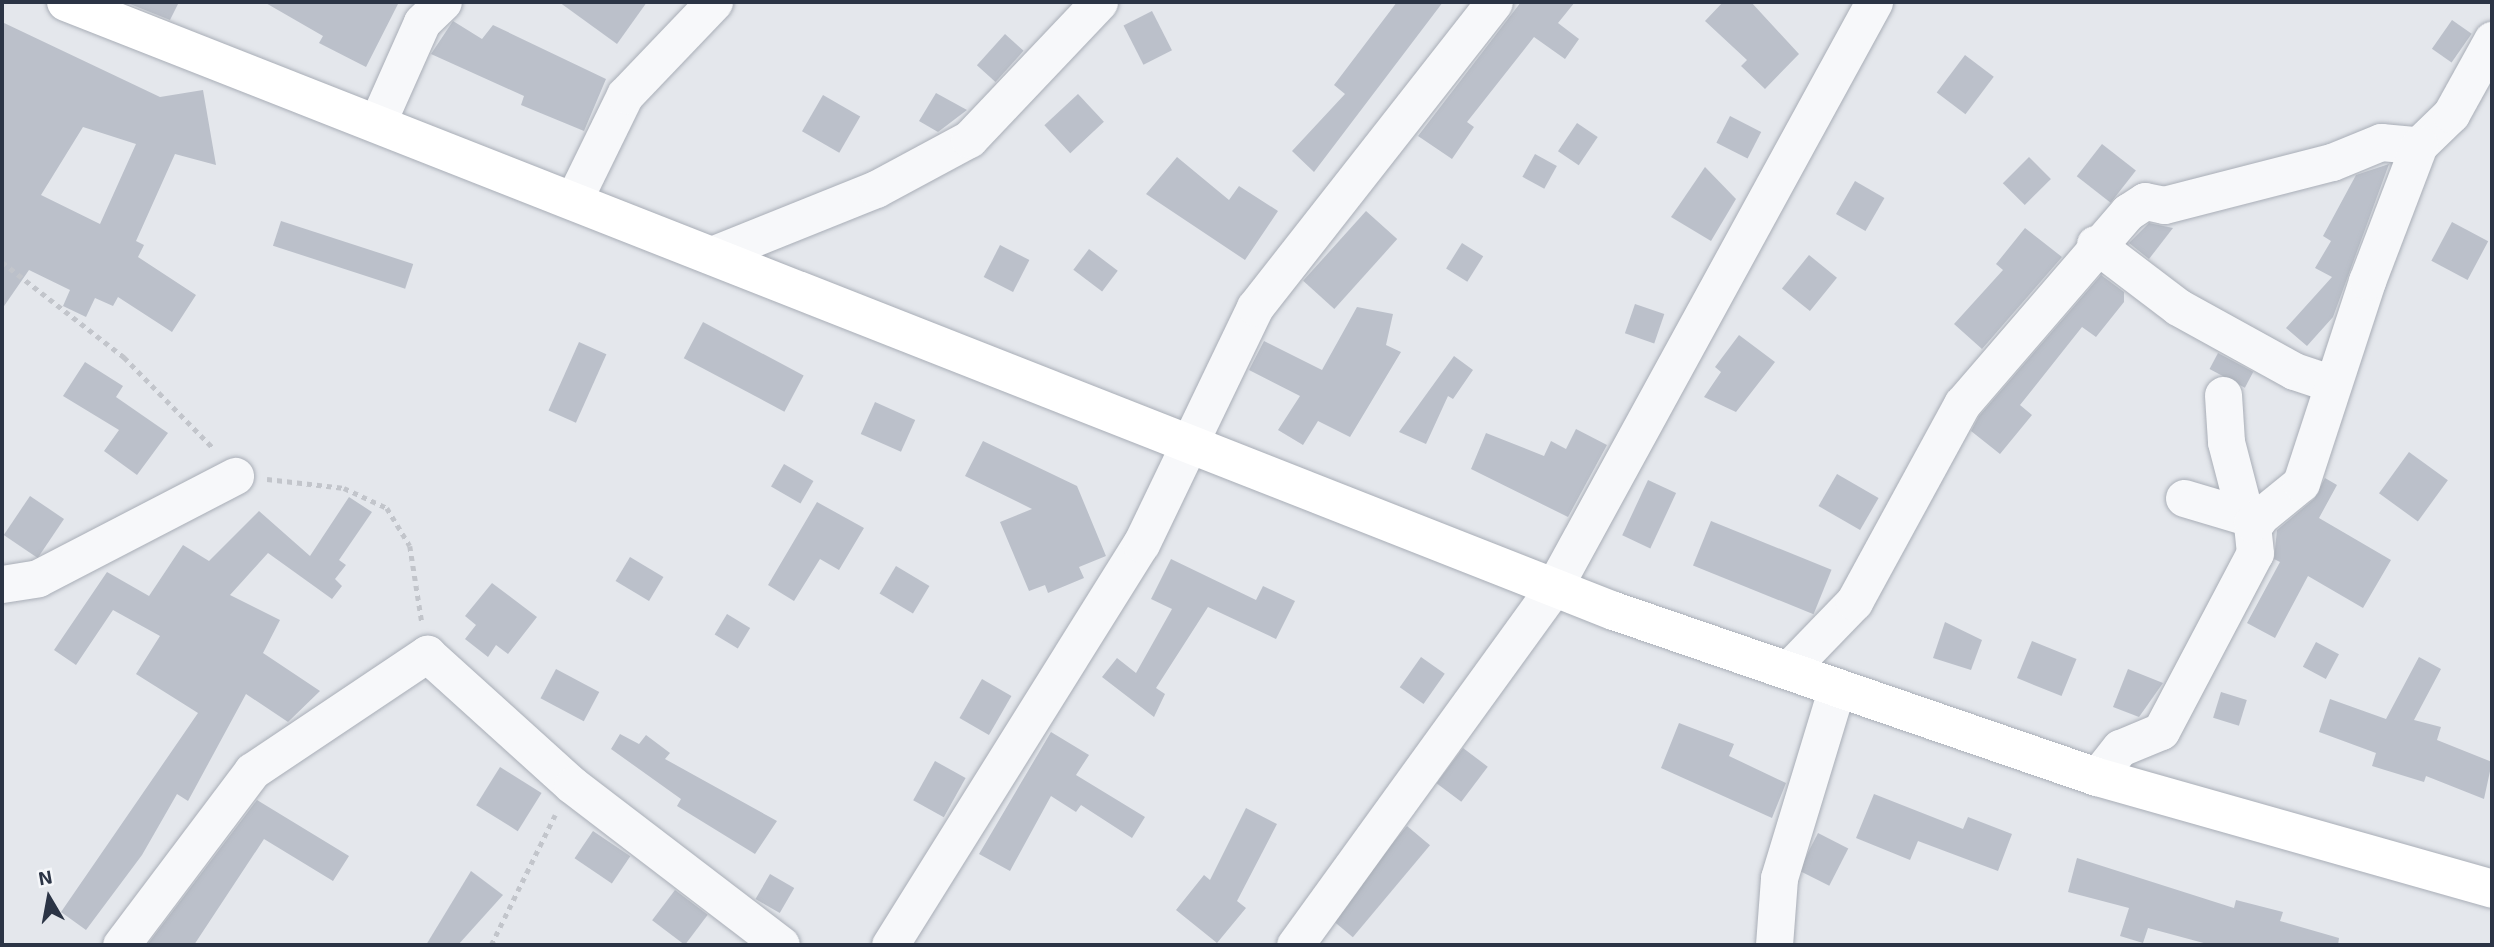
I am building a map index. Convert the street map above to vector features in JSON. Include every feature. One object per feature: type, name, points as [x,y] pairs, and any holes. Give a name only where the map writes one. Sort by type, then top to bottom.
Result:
[{"type":"main road","points":[[66,2],[377,121],[1554,587],[2097,777],[2492,889]]},
{"type":"street","points":[[377,121],[422,22],[443,2]]},
{"type":"street","points":[[574,199],[625,95],[714,2]]},
{"type":"street","points":[[714,254],[876,190],[969,139],[1100,2]]},
{"type":"street","points":[[890,945],[1141,544],[1194,444],[1255,307],[1494,2]]},
{"type":"street","points":[[1295,945],[1554,587],[1874,2]]},
{"type":"street","points":[[2184,498],[2251,517],[2301,484],[2333,384],[2419,145],[2451,114],[2492,40]]},
{"type":"street","points":[[1788,670],[1854,602],[1962,404],[2095,244],[2145,201],[2176,202],[2381,142],[2419,145]]},
{"type":"street","points":[[2095,244],[2197,318],[2294,371],[2333,384]]},
{"type":"street","points":[[2097,777],[2120,748],[2161,731],[2255,553],[2251,517],[2226,442],[2223,395]]},
{"type":"street","points":[[2,584],[38,578],[235,476]]},
{"type":"street","points":[[121,945],[252,771],[427,654],[572,785],[781,945]]},
{"type":"street","points":[[1774,945],[1779,878],[1837,687]]},
{"type":"path","points":[[491,945],[528,860],[572,785]]},
{"type":"building","points":[[125,2],[179,2],[170,20]]},
{"type":"building","points":[[264,2],[399,2],[366,67],[319,43],[323,36]]},
{"type":"building","points":[[559,2],[647,2],[617,44]]},
{"type":"building","points":[[1397,2],[1443,2],[1314,172],[1292,151],[1345,94],[1334,85]]},
{"type":"building","points":[[1521,2],[1575,2],[1558,23],[1579,39],[1565,59],[1534,37],[1467,122],[1474,127],[1452,159],[1418,136]]},
{"type":"building","points":[[1723,2],[1751,2],[1799,54],[1765,89],[1741,66],[1747,60],[1705,21]]},
{"type":"building","points":[[1152,11],[1172,50],[1143,65],[1123,26]]},
{"type":"building","points":[[2452,20],[2472,34],[2452,62],[2432,49]]},
{"type":"building","points":[[453,21],[482,39],[493,25],[606,79],[584,131],[521,105],[524,96],[431,54]]},
{"type":"building","points":[[2,22],[160,97],[203,90],[216,165],[175,154],[136,241],[144,245],[138,257],[196,295],[172,332],[118,297],[113,306],[95,298],[86,317],[63,306],[70,290],[29,270],[2,309]],"holes":[[[83,127],[136,144],[100,224],[41,195]]]},
{"type":"building","points":[[1005,34],[1024,51],[995,82],[977,65]]},
{"type":"building","points":[[1965,55],[1994,77],[1965,114],[1937,93]]},
{"type":"building","points":[[936,93],[967,110],[938,132],[919,121]]},
{"type":"building","points":[[1078,94],[1104,122],[1070,153],[1044,125]]},
{"type":"building","points":[[823,95],[860,116],[839,153],[802,131]]},
{"type":"building","points":[[1730,116],[1761,132],[1748,159],[1716,143]]},
{"type":"building","points":[[1577,123],[1598,137],[1579,165],[1558,151]]},
{"type":"building","points":[[2102,144],[2136,170],[2111,203],[2077,176]]},
{"type":"building","points":[[1535,154],[1557,166],[1544,189],[1522,177]]},
{"type":"building","points":[[1177,157],[1229,200],[1239,186],[1278,211],[1245,260],[1146,194]]},
{"type":"building","points":[[2029,157],[2051,179],[2025,205],[2003,183]]},
{"type":"building","points":[[2389,164],[2333,317],[2307,346],[2286,328],[2332,277],[2315,268],[2331,241],[2323,236],[2356,175]]},
{"type":"building","points":[[1705,167],[1736,199],[1711,241],[1671,217]]},
{"type":"building","points":[[1855,181],[1884,198],[1865,231],[1836,214]]},
{"type":"building","points":[[1366,211],[1397,239],[1334,309],[1303,281]]},
{"type":"building","points":[[281,221],[413,264],[405,289],[273,246]]},
{"type":"building","points":[[2452,222],[2488,241],[2468,280],[2431,261]]},
{"type":"building","points":[[2149,223],[2173,228],[2149,259],[2129,243]]},
{"type":"building","points":[[2025,228],[2062,257],[1982,349],[1954,324],[2003,270],[1996,264]]},
{"type":"building","points":[[1462,243],[1483,256],[1467,282],[1446,268]]},
{"type":"building","points":[[1000,245],[1029,260],[1013,292],[984,277]]},
{"type":"building","points":[[1089,249],[1118,271],[1102,291],[1073,270]]},
{"type":"building","points":[[1809,255],[1837,278],[1810,311],[1782,288]]},
{"type":"building","points":[[2101,275],[2124,292],[2124,302],[2096,337],[2082,327],[2020,405],[2032,415],[2000,454],[1971,431],[1979,416]]},
{"type":"building","points":[[1635,304],[1664,314],[1654,343],[1625,333]]},
{"type":"building","points":[[1357,307],[1393,314],[1386,345],[1401,352],[1350,437],[1318,421],[1303,445],[1278,430],[1300,396],[1249,370],[1264,341],[1322,370]]},
{"type":"building","points":[[703,322],[804,376],[784,412],[684,358]]},
{"type":"building","points":[[1739,335],[1775,362],[1736,412],[1704,397],[1721,372],[1715,367]]},
{"type":"building","points":[[579,342],[606,354],[576,423],[548,411]]},
{"type":"building","points":[[2218,353],[2253,372],[2245,388],[2210,369]]},
{"type":"building","points":[[1454,356],[1473,370],[1453,399],[1448,396],[1426,444],[1399,432]]},
{"type":"building","points":[[85,362],[123,386],[116,397],[168,433],[137,475],[104,451],[119,430],[63,396]]},
{"type":"building","points":[[875,402],[915,420],[901,452],[861,434]]},
{"type":"building","points":[[1576,429],[1607,445],[1568,517],[1471,469],[1486,433],[1544,456],[1551,441],[1566,449]]},
{"type":"building","points":[[983,441],[1077,486],[1106,556],[1079,567],[1084,578],[1048,593],[1045,585],[1029,591],[1000,522],[1032,509],[965,476]]},
{"type":"building","points":[[2409,452],[2448,480],[2418,521],[2379,493]]},
{"type":"building","points":[[784,464],[813,481],[800,504],[771,487]]},
{"type":"building","points":[[1837,474],[1879,498],[1860,530],[1818,506]]},
{"type":"building","points":[[2325,478],[2337,485],[2319,518],[2391,560],[2363,608],[2308,576],[2275,638],[2247,623],[2280,562],[2274,559],[2277,530],[2314,499]]},
{"type":"building","points":[[1648,480],[1676,493],[1650,548],[1622,535]]},
{"type":"building","points":[[30,496],[64,519],[38,558],[4,535]]},
{"type":"building","points":[[349,497],[372,512],[339,560],[346,565],[335,579],[342,586],[332,599],[268,553],[230,595],[280,620],[263,653],[320,691],[288,722],[246,694],[188,801],[177,794],[142,855],[86,930],[61,912],[198,713],[136,674],[160,636],[113,610],[76,665],[54,650],[107,572],[149,596],[183,545],[209,561],[259,511],[310,556]]},
{"type":"building","points":[[817,502],[864,528],[839,570],[820,559],[794,601],[768,585]]},
{"type":"building","points":[[1711,521],[1832,570],[1814,614],[1693,566]]},
{"type":"building","points":[[630,557],[663,577],[649,601],[616,581]]},
{"type":"building","points":[[1171,559],[1256,600],[1263,586],[1295,601],[1276,639],[1208,607],[1156,688],[1165,694],[1154,717],[1102,677],[1117,658],[1136,673],[1172,609],[1151,599]]},
{"type":"building","points":[[896,566],[929,586],[913,614],[880,593]]},
{"type":"building","points":[[492,583],[537,617],[508,654],[496,645],[488,657],[465,639],[476,625],[465,616]]},
{"type":"building","points":[[727,614],[750,628],[738,648],[715,635]]},
{"type":"building","points":[[1945,622],[1982,640],[1971,670],[1933,658]]},
{"type":"building","points":[[2032,641],[2077,659],[2062,696],[2017,678]]},
{"type":"building","points":[[2316,642],[2339,654],[2326,679],[2303,667]]},
{"type":"building","points":[[1421,657],[1445,674],[1424,704],[1400,687]]},
{"type":"building","points":[[2419,657],[2441,669],[2414,720],[2441,727],[2437,740],[2492,762],[2484,799],[2426,776],[2424,782],[2372,766],[2376,753],[2319,732],[2330,699],[2386,719]]},
{"type":"building","points":[[556,669],[599,692],[584,721],[541,698]]},
{"type":"building","points":[[2128,669],[2163,683],[2139,717],[2113,707]]},
{"type":"building","points":[[982,679],[1011,696],[989,735],[960,718]]},
{"type":"building","points":[[2221,692],[2247,700],[2239,726],[2213,718]]},
{"type":"building","points":[[1679,723],[1734,744],[1729,756],[1786,783],[1772,818],[1661,768]]},
{"type":"building","points":[[1051,732],[1089,755],[1076,775],[1145,817],[1132,838],[1081,805],[1076,812],[1051,796],[1010,871],[979,854]]},
{"type":"building","points":[[620,734],[639,744],[646,735],[670,753],[665,759],[777,821],[755,854],[677,806],[681,799],[611,749]]},
{"type":"building","points":[[1463,748],[1488,767],[1461,802],[1437,783]]},
{"type":"building","points":[[935,761],[966,778],[944,817],[913,800]]},
{"type":"building","points":[[500,767],[542,793],[518,831],[476,805]]},
{"type":"building","points":[[1874,794],[1963,829],[1968,817],[2012,834],[1998,871],[1918,841],[1910,860],[1856,838]]},
{"type":"building","points":[[257,800],[349,856],[333,881],[264,839],[194,945],[147,945]]},
{"type":"building","points":[[1246,808],[1277,824],[1237,901],[1246,908],[1217,943],[1176,910],[1204,875],[1210,880]]},
{"type":"building","points":[[1407,826],[1430,845],[1353,937],[1330,918]]},
{"type":"building","points":[[593,831],[630,856],[612,884],[575,858]]},
{"type":"building","points":[[1818,833],[1848,848],[1829,886],[1799,870]]},
{"type":"building","points":[[2077,858],[2234,908],[2236,900],[2283,912],[2280,921],[2339,938],[2338,945],[2211,945],[2148,928],[2143,943],[2120,936],[2129,908],[2068,892]]},
{"type":"building","points":[[471,871],[503,895],[458,945],[426,945]]},
{"type":"building","points":[[770,874],[794,888],[780,913],[756,899]]},
{"type":"building","points":[[675,890],[708,915],[685,945],[652,920]]}]
